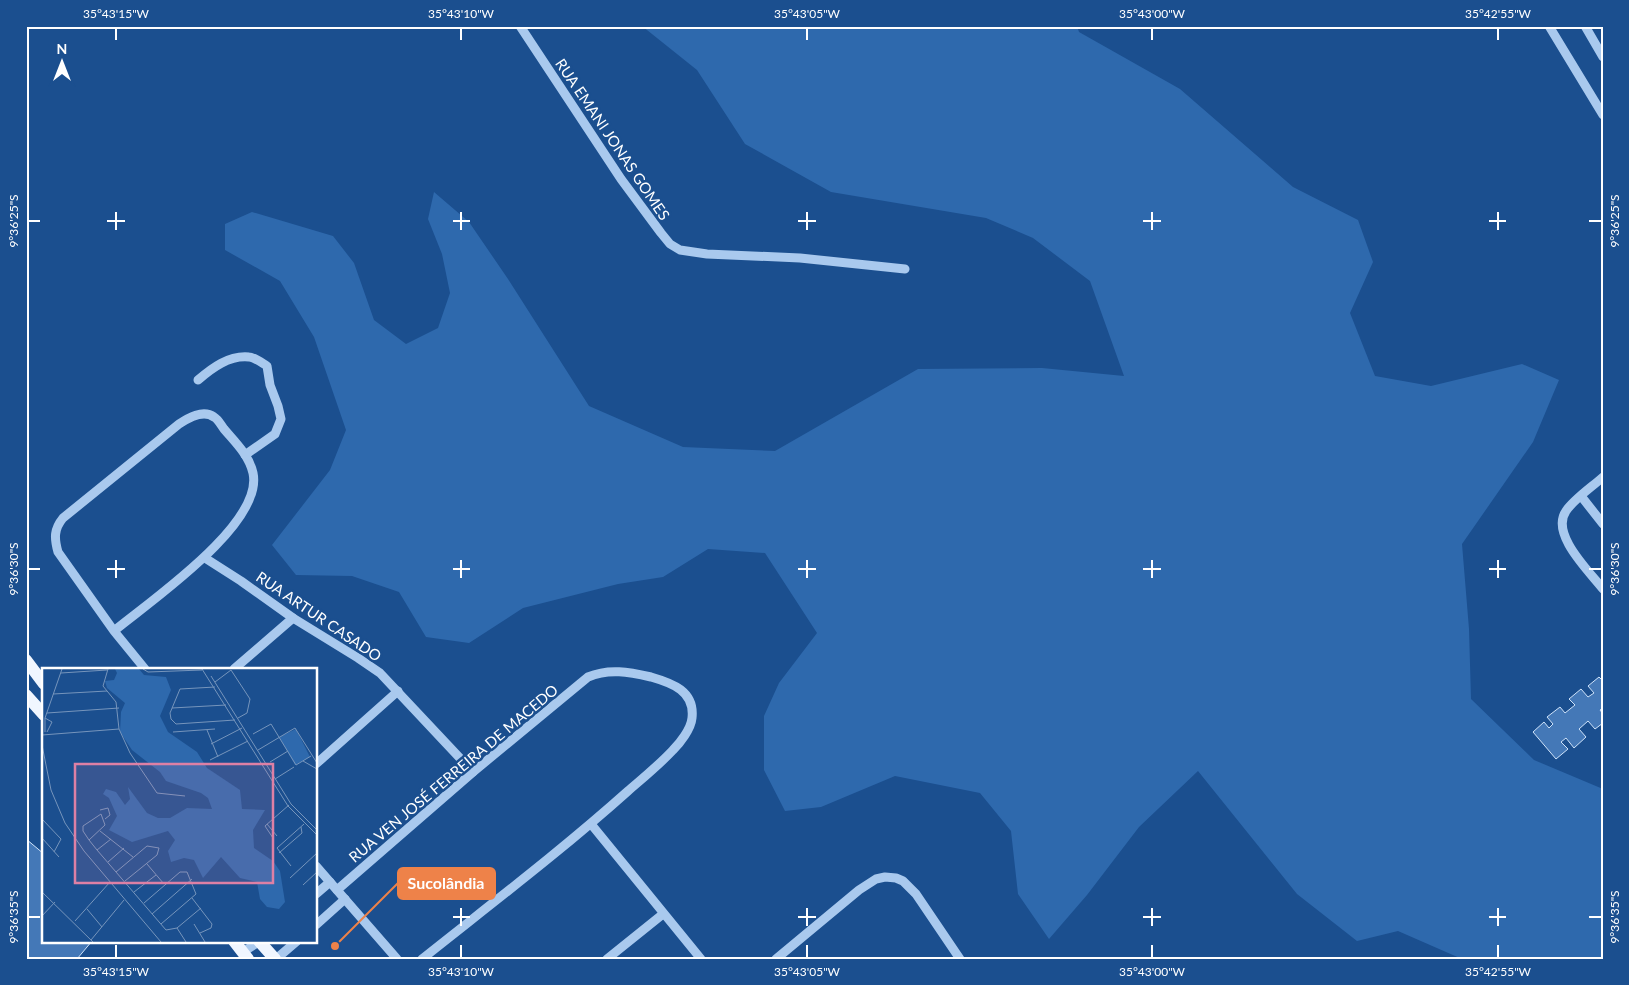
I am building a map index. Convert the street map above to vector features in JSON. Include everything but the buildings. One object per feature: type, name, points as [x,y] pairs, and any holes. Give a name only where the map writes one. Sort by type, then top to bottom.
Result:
[{"type":"main road","points":[[26,660],[42,681]]},
{"type":"main road","points":[[26,695],[42,714]]},
{"type":"main road","points":[[235,942],[246,956]]},
{"type":"main road","points":[[261,942],[276,959]]},
{"type":"street","name":"RUA EMANI JONAS GOMES","points":[[520,26],[621,179],[670,244],[680,250],[707,254],[800,258],[905,269]]},
{"type":"street","points":[[1549,26],[1603,116]]},
{"type":"street","points":[[1585,26],[1603,57]]},
{"type":"street","points":[[198,380],[214,367],[232,359],[250,356],[267,366],[270,385],[281,420],[275,434],[245,454]]},
{"type":"street","points":[[114,631],[204,558],[236,523],[246,507],[253,488],[253,474],[245,454],[214,416],[197,415],[179,424],[63,518],[57,525],[54,535],[58,552],[114,631],[144,668]]},
{"type":"street","points":[[1603,477],[1567,509],[1563,516],[1563,533],[1568,545],[1603,589]]},
{"type":"street","points":[[1581,496],[1603,524]]},
{"type":"street","name":"RUA ARTUR CASADO","points":[[204,558],[241,581],[293,618],[380,673],[473,772]]},
{"type":"street","points":[[235,668],[293,618]]},
{"type":"street","name":"RUA VEN JOSÉ FERREIRA DE MACEDO","points":[[337,890],[473,772],[588,677],[600,672],[619,671],[675,685],[686,694],[690,705],[692,718],[687,731],[674,749],[591,824]]},
{"type":"street","points":[[318,762],[398,691]]},
{"type":"street","points":[[422,959],[591,824],[701,959]]},
{"type":"street","points":[[318,868],[397,959]]},
{"type":"street","points":[[776,959],[859,890],[876,879],[885,876],[903,881],[916,894],[957,957]]},
{"type":"street","points":[[318,892],[330,882]]},
{"type":"street","points":[[318,924],[345,899]]},
{"type":"street","points":[[607,959],[663,914]]},
{"type":"street","points":[[246,956],[259,942]]},
{"type":"street","points":[[276,959],[296,942]]},
{"type":"shaded area","points":[[642,26],[1077,26],[1079,32],[1180,89],[1293,187],[1358,220],[1373,262],[1350,313],[1375,376],[1431,386],[1522,364],[1559,380],[1533,442],[1462,544],[1469,629],[1471,699],[1534,760],[1603,789],[1603,959],[1462,959],[1398,931],[1357,941],[1297,894],[1198,771],[1139,827],[1087,895],[1049,939],[1018,894],[1011,831],[980,793],[895,776],[821,807],[785,811],[764,770],[764,716],[779,683],[817,633],[765,553],[708,549],[663,577],[618,584],[523,608],[469,643],[426,637],[399,592],[352,576],[296,575],[272,545],[330,470],[346,430],[314,337],[280,281],[225,250],[225,224],[252,212],[333,236],[354,263],[374,320],[406,344],[438,328],[450,293],[442,254],[428,219],[434,192],[469,222],[508,279],[589,406],[683,447],[775,451],[918,369],[1042,368],[1124,376],[1090,281],[1033,238],[986,218],[831,192],[745,144],[697,70]]},
{"type":"place","name":"Sucolândia","points":[[335,946]]}]
